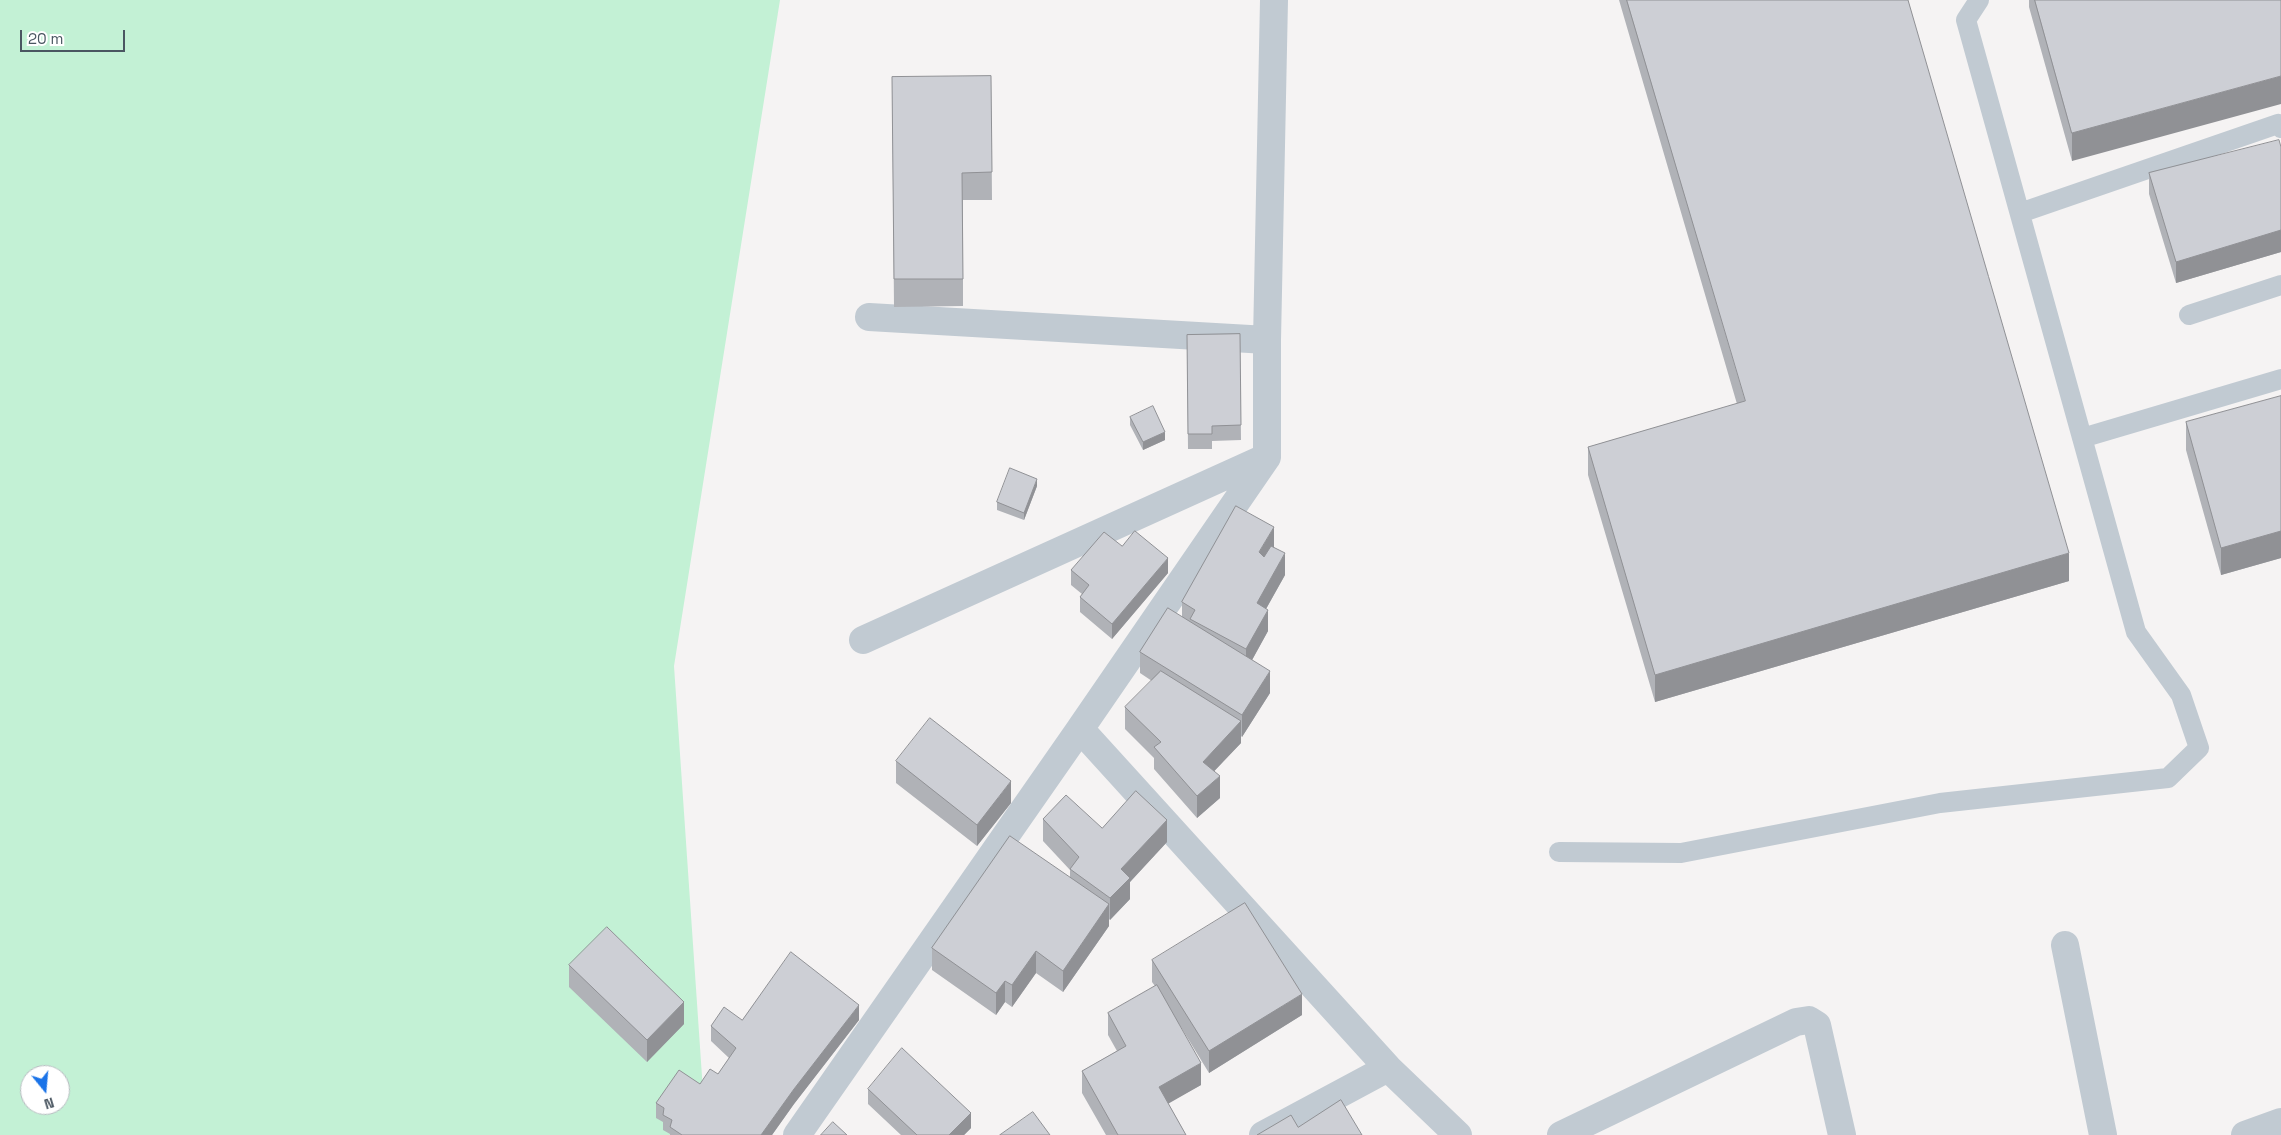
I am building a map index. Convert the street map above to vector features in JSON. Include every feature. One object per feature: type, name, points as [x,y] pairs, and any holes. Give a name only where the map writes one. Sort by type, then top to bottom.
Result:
[{"type":"street","points":[[797,1135],[1267,457],[1267,340],[1274,0]]},
{"type":"street","points":[[869,316],[1267,340]]},
{"type":"street","points":[[863,640],[1267,457]]},
{"type":"street","points":[[1080,729],[1388,1068],[1458,1135]]},
{"type":"street","points":[[2065,945],[2103,1135]]},
{"type":"street","points":[[1561,1135],[1796,1022],[1809,1020],[1817,1024],[1842,1135]]},
{"type":"street","points":[[1263,1135],[1388,1068]]},
{"type":"street","points":[[2245,1135],[2281,1122]]},
{"type":"lane","points":[[1558,852],[1681,853],[1940,802],[2168,778],[2198,748],[2181,696],[2136,632],[1966,20],[1979,0]]},
{"type":"lane","points":[[2020,213],[2278,124],[2281,128]]},
{"type":"lane","points":[[2189,315],[2281,285]]},
{"type":"lane","points":[[2082,438],[2281,379]]},
{"type":"green space","points":[[0,0],[780,0],[674,666],[706,1135],[0,1135]]},
{"type":"building","points":[[1627,0],[1908,0],[2069,553],[1655,675],[1588,447],[1745,401]]},
{"type":"building","points":[[2035,0],[2281,0],[2281,76],[2072,133]]},
{"type":"building","points":[[991,76],[992,172],[962,173],[963,279],[894,279],[892,77]]},
{"type":"building","points":[[2279,140],[2281,147],[2281,230],[2176,262],[2149,173]]},
{"type":"building","points":[[1240,334],[1241,425],[1212,426],[1212,434],[1188,434],[1187,335]]},
{"type":"building","points":[[2281,396],[2281,531],[2221,548],[2186,422]]},
{"type":"building","points":[[1153,406],[1165,432],[1143,442],[1130,417]]},
{"type":"building","points":[[1010,468],[1037,479],[1024,513],[997,502]]},
{"type":"building","points":[[1236,506],[1274,527],[1259,552],[1264,557],[1271,546],[1285,553],[1257,603],[1268,610],[1246,649],[1190,619],[1195,610],[1182,602]]},
{"type":"building","points":[[1135,531],[1168,558],[1112,624],[1080,597],[1089,585],[1071,570],[1104,532],[1122,546]]},
{"type":"building","points":[[1168,608],[1270,671],[1242,715],[1140,652]]},
{"type":"building","points":[[1161,671],[1241,721],[1203,762],[1220,776],[1197,796],[1154,747],[1161,742],[1125,707]]},
{"type":"building","points":[[930,718],[1011,781],[977,825],[896,761]]},
{"type":"building","points":[[1136,791],[1167,820],[1121,869],[1130,878],[1110,898],[1070,869],[1079,857],[1043,819],[1066,795],[1102,828]]},
{"type":"building","points":[[1010,836],[1109,904],[1063,971],[1036,951],[1012,985],[1005,981],[996,993],[932,948]]},
{"type":"building","points":[[1245,903],[1302,994],[1209,1051],[1152,960]]},
{"type":"building","points":[[607,927],[684,1002],[647,1040],[569,965]]},
{"type":"building","points":[[791,952],[859,1005],[761,1135],[682,1135],[670,1127],[672,1120],[663,1115],[664,1108],[656,1103],[679,1070],[700,1084],[710,1069],[718,1074],[736,1048],[711,1026],[724,1007],[742,1020]]},
{"type":"building","points":[[1157,985],[1201,1063],[1159,1087],[1186,1135],[1118,1135],[1082,1071],[1126,1046],[1108,1013]]},
{"type":"building","points":[[902,1048],[971,1113],[949,1135],[917,1135],[868,1089]]},
{"type":"building","points":[[1341,1100],[1362,1135],[1257,1135],[1291,1115],[1298,1127]]},
{"type":"building","points":[[1033,1112],[1050,1135],[1000,1135]]},
{"type":"building","points":[[833,1122],[847,1135],[821,1135]]}]
